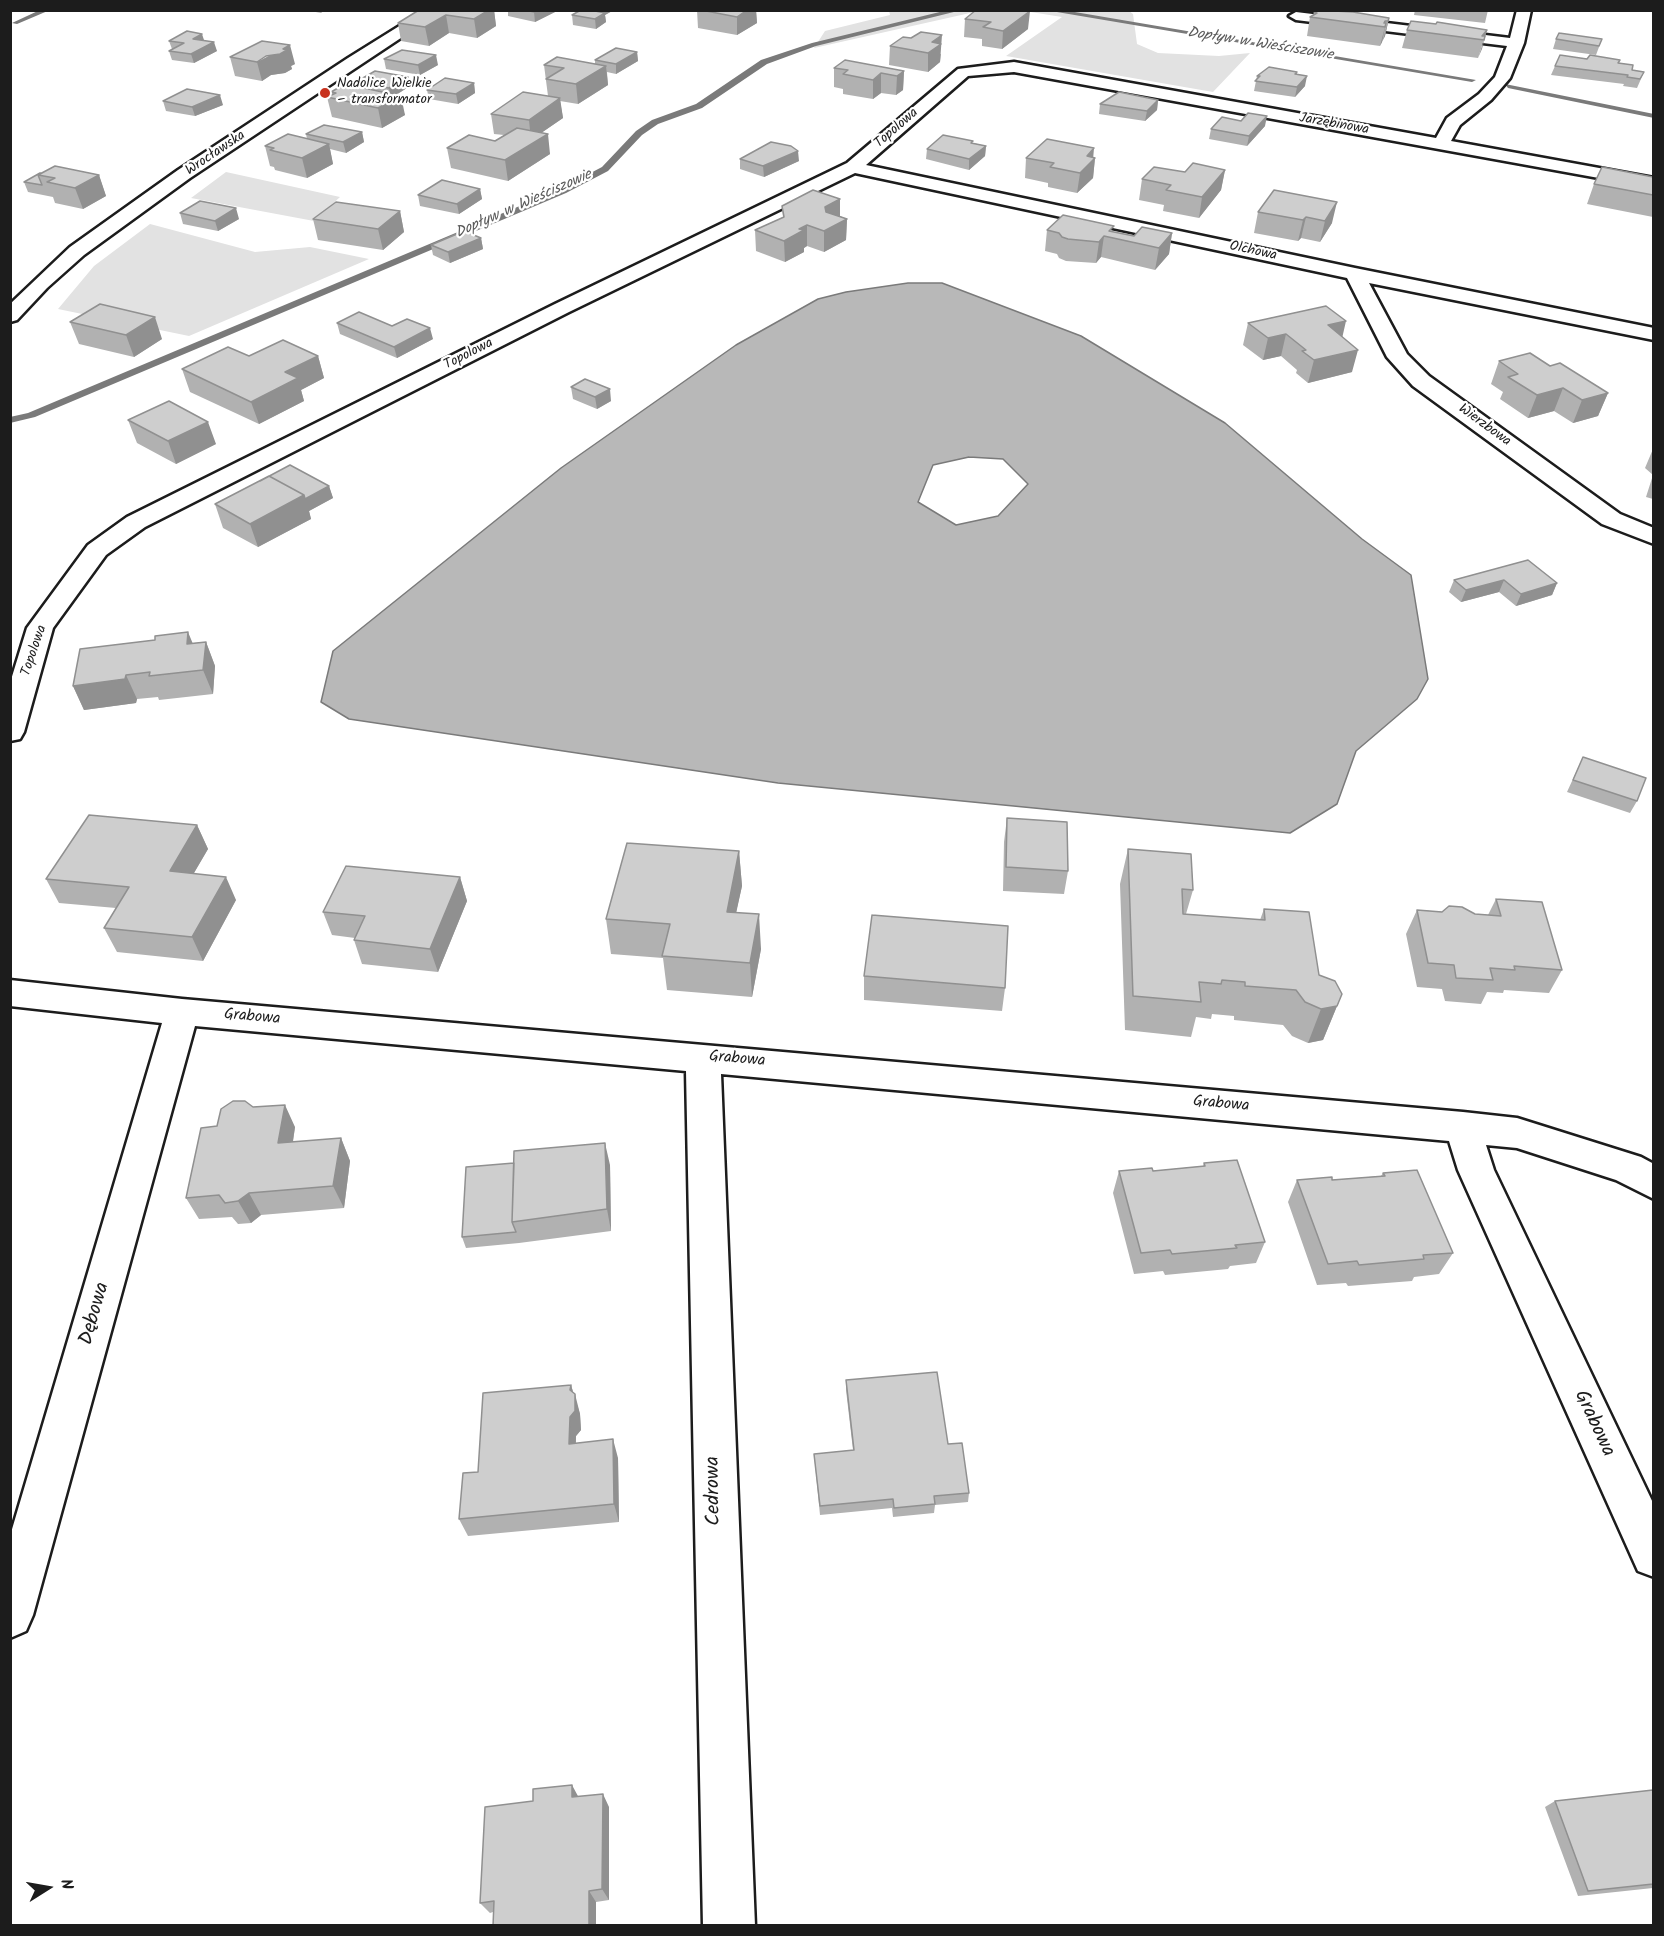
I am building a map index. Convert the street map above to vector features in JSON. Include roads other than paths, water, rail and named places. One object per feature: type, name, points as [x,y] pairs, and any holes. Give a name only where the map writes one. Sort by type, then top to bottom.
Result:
[{"type":"street","name":"Wrocławska","points":[[10,316],[40,284],[77,251],[353,61],[436,10]]},
{"type":"street","points":[[1442,144],[1453,122],[1485,97],[1502,78],[1516,43],[1524,10]]},
{"type":"street","points":[[1296,16],[1516,43]]},
{"type":"street","name":"Jarzębinowa","points":[[1014,67],[1653,183]]},
{"type":"street","name":"Topolowa","points":[[10,732],[40,628],[98,550],[136,522],[562,308],[853,167],[964,72],[1014,67]]},
{"type":"street","name":"Olchowa","points":[[853,167],[1355,274],[1653,334]]},
{"type":"street","name":"Wierzbowa","points":[[1355,274],[1398,357],[1421,381],[1611,519],[1653,537]]},
{"type":"street","name":"Grabowa","points":[[10,993],[182,1012],[704,1057],[1517,1133],[1628,1168],[1653,1183]]},
{"type":"street","name":"Dębowa","points":[[10,1615],[182,1012]]},
{"type":"street","name":"Cedrowa","points":[[704,1057],[717,1598],[729,1926]]},
{"type":"street","name":"Grabowa","points":[[1463,1127],[1476,1170],[1653,1555]]},
{"type":"waterway","points":[[15,23],[47,10]]},
{"type":"waterway","name":"Dopływ w Wieściszowie","points":[[10,420],[31,415],[563,191],[605,169],[639,133],[655,122],[699,106],[764,62],[814,44],[959,10]]},
{"type":"waterway","name":"Dopływ w Wieściszowie","points":[[1048,10],[1472,80]]},
{"type":"waterway","name":"Dopływ w Wieściszowie","points":[[1508,86],[1654,116]]},
{"type":"place","name":"Nadolice Wielkie – transformator","points":[[325,93]]}]
